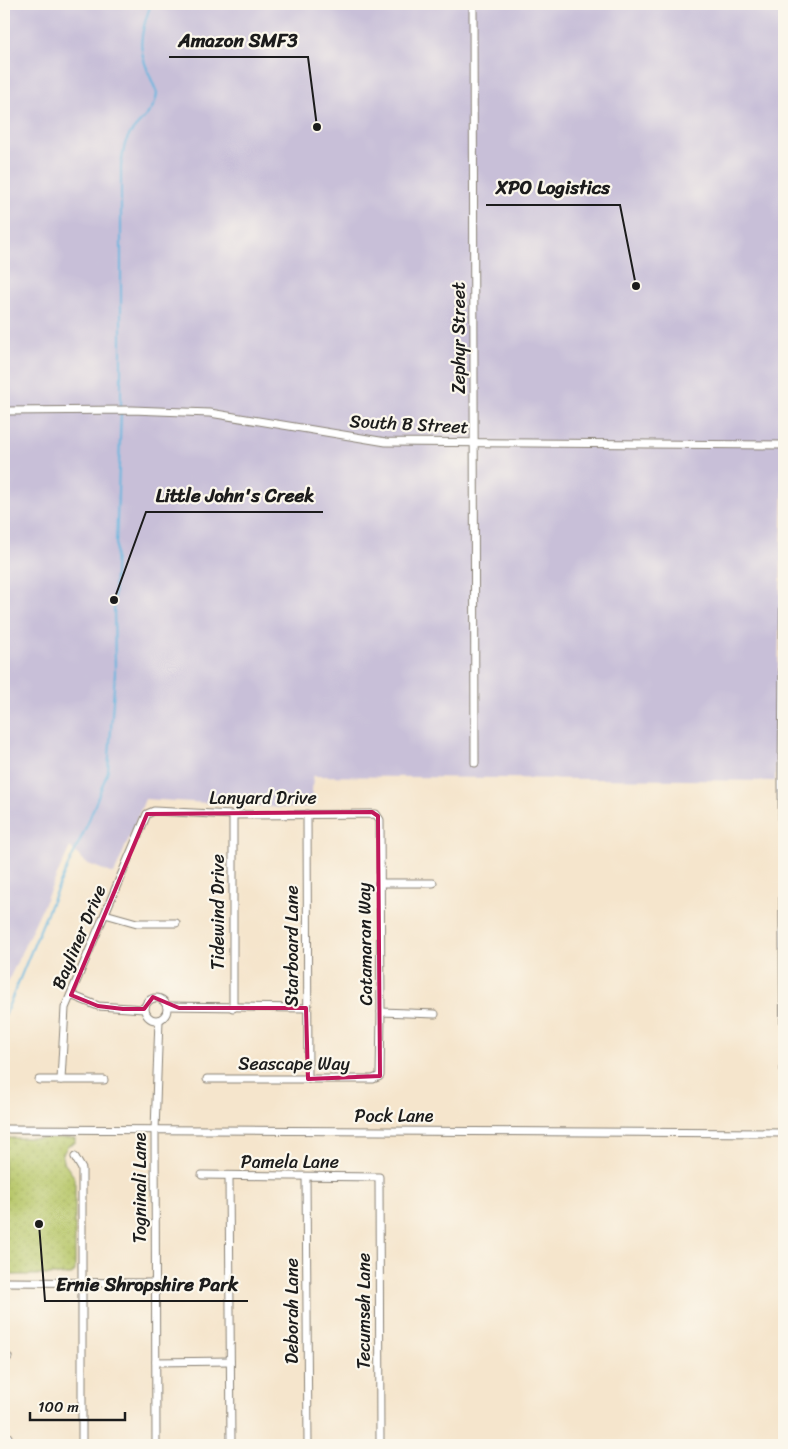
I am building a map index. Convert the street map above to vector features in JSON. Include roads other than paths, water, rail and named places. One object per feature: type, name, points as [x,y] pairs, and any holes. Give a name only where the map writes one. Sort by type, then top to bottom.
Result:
[{"type":"street","name":"Zephyr Street","points":[[473,4],[475,763]]},
{"type":"street","name":"South B Street","points":[[4,411],[132,410],[237,416],[360,439],[386,442],[784,445]]},
{"type":"street","points":[[784,542],[784,1083]]},
{"type":"street","name":"Lanyard Drive","points":[[150,812],[233,815],[376,814]]},
{"type":"street","name":"Bayliner Drive","points":[[61,1080],[63,1016],[145,818],[150,812]]},
{"type":"street","name":"Starboard Lane","points":[[307,814],[306,1008],[308,1079]]},
{"type":"street","name":"Catamaran Way","points":[[376,814],[380,820],[380,1076]]},
{"type":"street","name":"Tidewind Drive","points":[[233,815],[233,1008]]},
{"type":"street","points":[[379,883],[434,883]]},
{"type":"street","points":[[105,914],[137,923],[176,923]]},
{"type":"street","points":[[71,995],[98,1006],[144,1009]]},
{"type":"street","points":[[153,997],[164,1000],[167,1006],[164,1017],[159,1020],[147,1016],[144,1009],[148,1000],[153,997]]},
{"type":"street","points":[[167,1006],[306,1008]]},
{"type":"street","points":[[381,1012],[435,1014]]},
{"type":"street","name":"Togninali Lane","points":[[156,1445],[155,1130],[159,1020]]},
{"type":"street","name":"Seascape Way","points":[[207,1079],[372,1079],[380,1076]]},
{"type":"street","points":[[38,1080],[104,1080]]},
{"type":"street","name":"Pock Lane","points":[[4,1129],[784,1133]]},
{"type":"street","points":[[75,1157],[82,1169],[82,1445]]},
{"type":"street","name":"Pamela Lane","points":[[202,1175],[229,1177],[379,1177]]},
{"type":"street","points":[[229,1177],[231,1445]]},
{"type":"street","name":"Deborah Lane","points":[[306,1177],[308,1445]]},
{"type":"street","name":"Tecumseh Lane","points":[[379,1177],[380,1445]]},
{"type":"street","points":[[4,1282],[156,1283]]},
{"type":"street","points":[[156,1362],[230,1361]]},
{"type":"waterway","points":[[121,407],[121,166],[127,139],[156,101],[157,93],[143,58],[141,40],[151,4]]},
{"type":"waterway","points":[[4,1017],[54,896],[87,825],[108,771],[115,673],[114,600],[121,412]]},
{"type":"place","name":"Amazon SMF3","points":[[317,127]]},
{"type":"place","name":"XPO Logistics","points":[[636,286]]},
{"type":"place","name":"Little John's Creek","points":[[114,600]]},
{"type":"place","name":"Ernie Shropshire Park","points":[[39,1224]]}]
